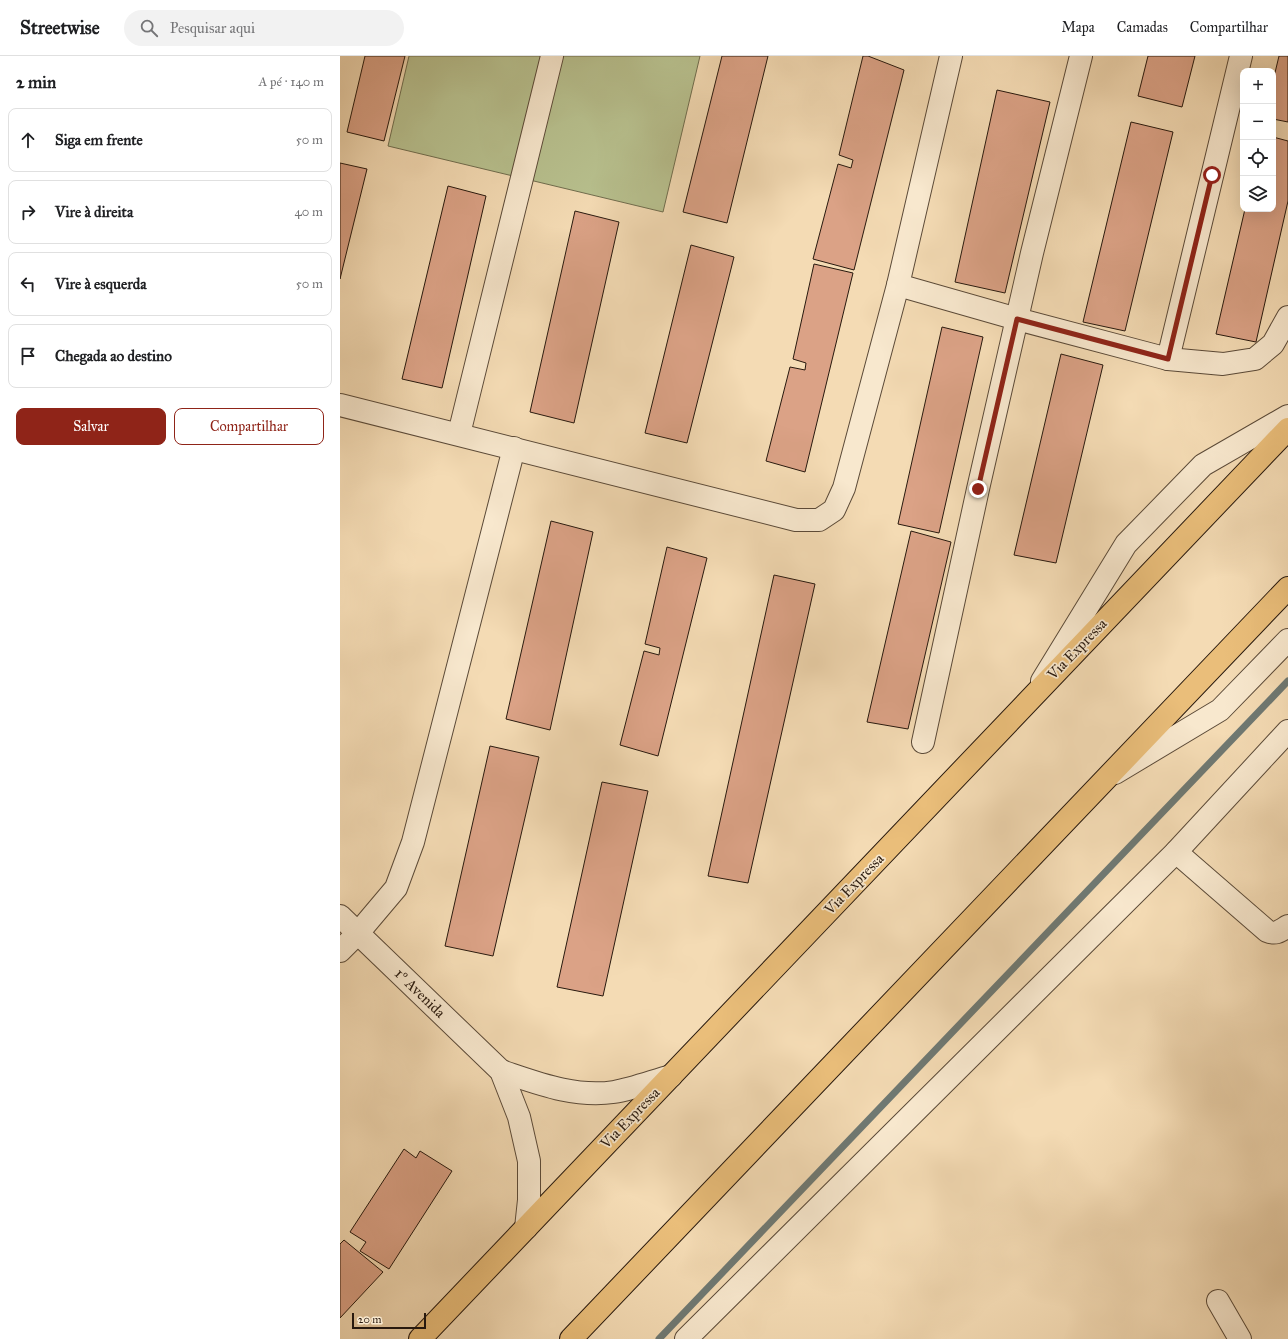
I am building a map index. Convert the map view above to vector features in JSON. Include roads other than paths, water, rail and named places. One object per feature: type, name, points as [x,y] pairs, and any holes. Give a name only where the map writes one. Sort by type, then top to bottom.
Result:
[{"type":"main road","name":"Via Expressa","points":[[420,1339],[1288,429]]},
{"type":"main road","points":[[571,1339],[1288,588]]},
{"type":"street","points":[[459,434],[552,56]]},
{"type":"street","points":[[340,405],[796,520],[819,520],[834,510],[844,488],[898,285],[951,56]]},
{"type":"street","points":[[923,742],[979,481],[1032,253],[1082,56]]},
{"type":"street","points":[[1168,359],[1241,56]]},
{"type":"street","points":[[898,285],[1017,319],[1168,359],[1223,364],[1255,359],[1273,344],[1288,317]]},
{"type":"street","points":[[1030,699],[1126,544],[1203,465],[1288,416]]},
{"type":"street","points":[[340,951],[358,933],[396,888],[413,842],[514,448]]},
{"type":"street","points":[[1106,779],[1220,710],[1288,640]]},
{"type":"street","points":[[686,1339],[1176,852],[1288,731]]},
{"type":"street","points":[[1176,852],[1267,931],[1277,933],[1288,926]]},
{"type":"street","name":"1º Avenida","points":[[340,916],[501,1071]]},
{"type":"street","points":[[501,1071],[543,1085],[577,1093],[614,1092],[670,1076]]},
{"type":"street","points":[[501,1071],[519,1117],[529,1161],[529,1200],[526,1228]]},
{"type":"street","points":[[1218,1301],[1240,1339]]},
{"type":"waterway","points":[[659,1339],[1288,681]]}]
